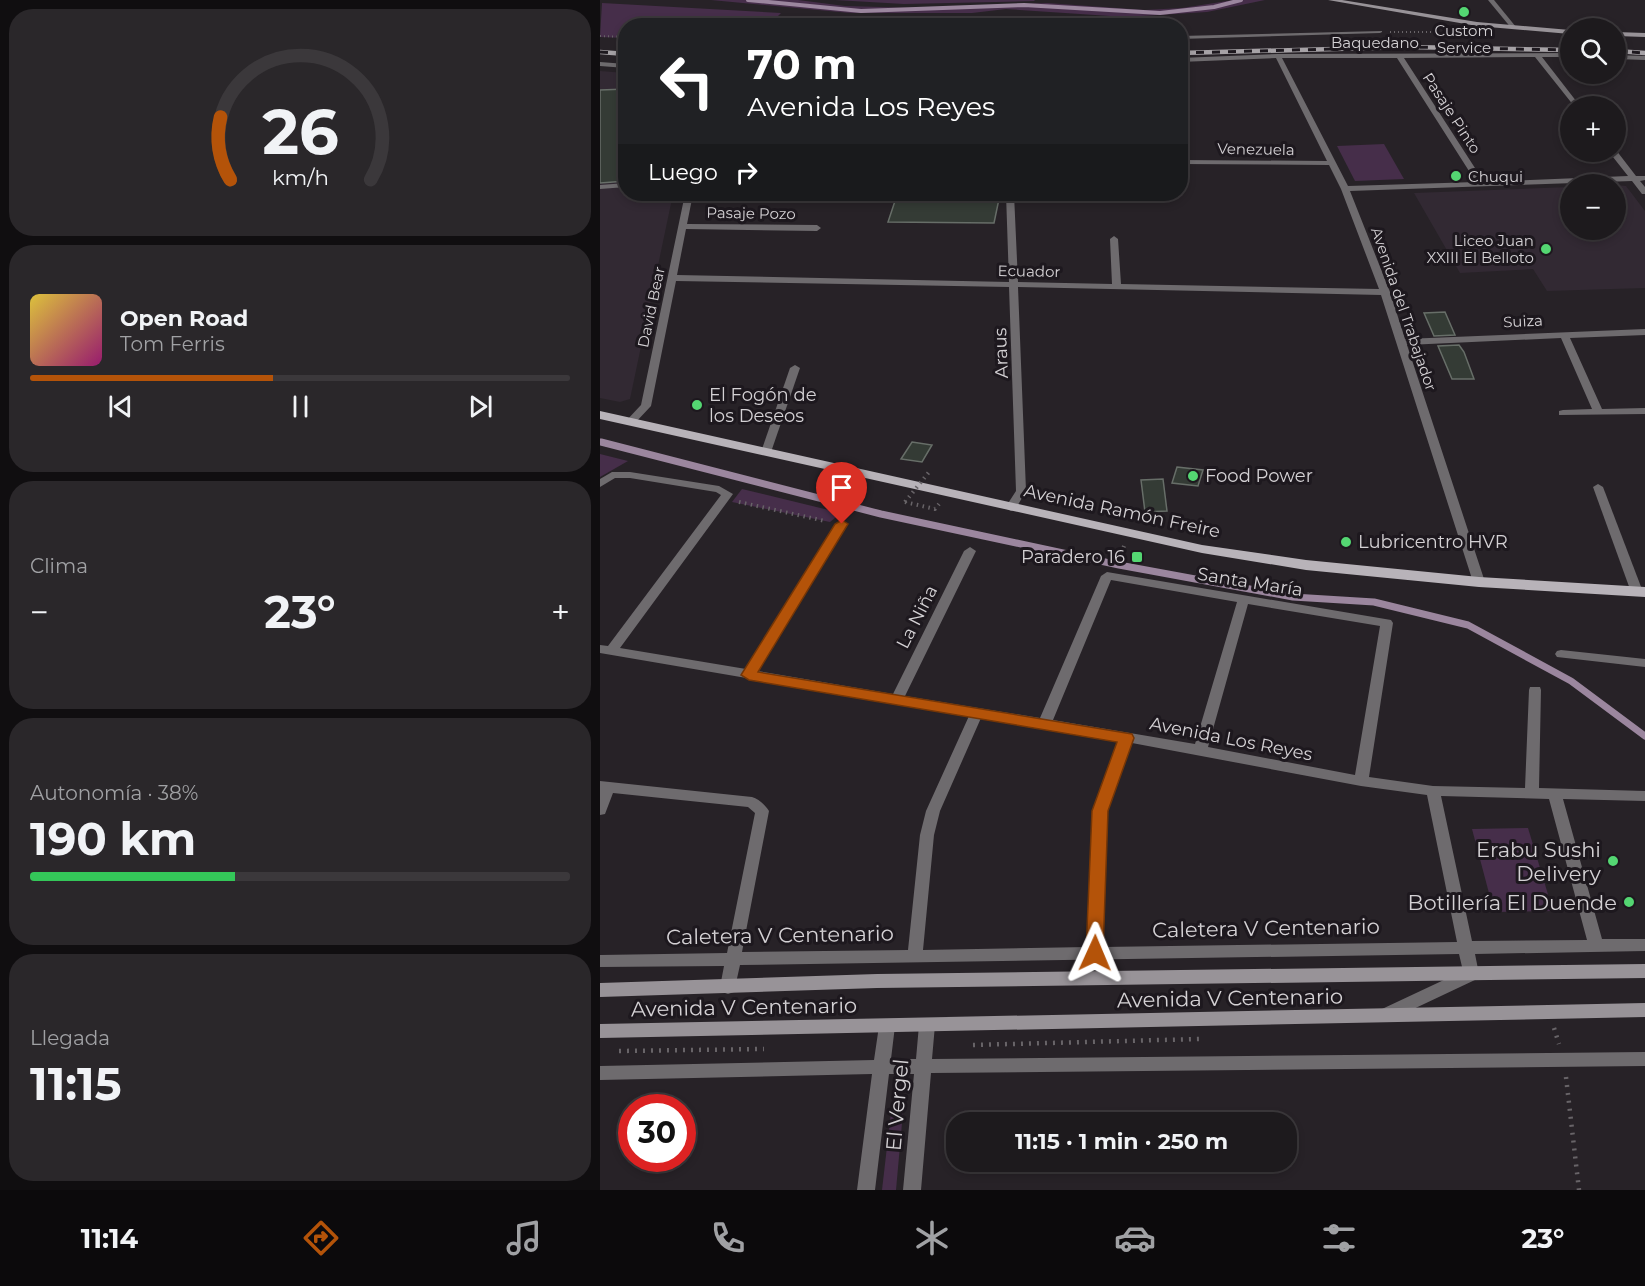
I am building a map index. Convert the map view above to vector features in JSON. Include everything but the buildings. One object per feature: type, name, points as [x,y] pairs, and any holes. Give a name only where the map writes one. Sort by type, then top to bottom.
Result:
[{"type":"main road","points":[[1331,0],[1424,16],[1514,28],[1560,31]]},
{"type":"main road","points":[[1626,34],[1645,35]]},
{"type":"main road","name":"Avenida Ramón Freire","points":[[600,415],[1202,549],[1306,565],[1479,582],[1641,592]]},
{"type":"main road","name":"Avenida V Centenario","points":[[600,990],[877,981],[1645,971]]},
{"type":"main road","name":"Avenida V Centenario","points":[[600,1031],[1645,1010]]},
{"type":"street","points":[[1491,0],[1514,28]]},
{"type":"street","name":"Pasaje Pinto","points":[[1399,55],[1482,184]]},
{"type":"street","points":[[1537,55],[1570,96]]},
{"type":"street","name":"Baquedano","points":[[1188,60],[1278,56],[1560,56]]},
{"type":"street","name":"Avenida del Trabajador","points":[[1278,56],[1345,189],[1385,292],[1479,582]]},
{"type":"street","points":[[1626,57],[1645,58]]},
{"type":"street","points":[[600,64],[618,65]]},
{"type":"street","name":"Venezuela","points":[[1188,162],[1332,164]]},
{"type":"street","points":[[1621,162],[1645,192]]},
{"type":"street","points":[[1345,189],[1645,178]]},
{"type":"street","name":"David Bear","points":[[631,421],[646,406],[688,201]]},
{"type":"street","name":"Araus","points":[[1010,201],[1021,484],[1021,491],[1011,508]]},
{"type":"street","name":"Pasaje Pozo","points":[[684,226],[817,228]]},
{"type":"street","points":[[1114,239],[1117,287]]},
{"type":"street","name":"Ecuador","points":[[673,278],[1385,292]]},
{"type":"street","name":"Suiza","points":[[1402,342],[1645,332]]},
{"type":"street","points":[[1564,334],[1598,412]]},
{"type":"street","points":[[766,452],[795,368]]},
{"type":"street","points":[[1563,413],[1645,411]]},
{"type":"street","points":[[600,484],[612,475],[630,475],[719,489],[725,496],[605,650]]},
{"type":"street","points":[[1598,487],[1641,592]]},
{"type":"street","points":[[749,675],[842,524]]},
{"type":"street","name":"La Niña","points":[[896,700],[970,551]]},
{"type":"street","points":[[1044,725],[1111,573]]},
{"type":"street","name":"Santa María","points":[[1111,573],[1243,600],[1387,623],[1361,781]]},
{"type":"street","points":[[1200,750],[1243,600]]},
{"type":"street","name":"Avenida Los Reyes","points":[[605,650],[1200,750],[1361,781],[1433,791],[1645,796]]},
{"type":"street","points":[[1561,654],[1645,663]]},
{"type":"street","points":[[1532,793],[1535,690]]},
{"type":"street","points":[[915,956],[927,835],[933,811],[976,714]]},
{"type":"street","points":[[1095,953],[1100,811],[1126,738]]},
{"type":"street","points":[[600,810],[604,787],[752,802],[762,811],[728,987]]},
{"type":"street","points":[[1384,1016],[1471,974],[1433,791]]},
{"type":"street","points":[[1554,794],[1596,946]]},
{"type":"street","name":"Caletera V Centenario","points":[[600,961],[1645,945]]},
{"type":"street","name":"El Vergel","points":[[912,1190],[927,1025]]},
{"type":"street","name":"El Vergel","points":[[866,1190],[887,1026]]},
{"type":"street","points":[[600,1073],[924,1066],[1645,1059]]},
{"type":"lane","points":[[1188,38],[1380,32]]},
{"type":"lane","points":[[600,187],[618,186]]},
{"type":"path","points":[[600,36],[618,37]]},
{"type":"path","points":[[929,472],[905,502],[935,509]]},
{"type":"path","points":[[725,496],[842,524]]},
{"type":"path","points":[[1111,573],[1123,549]]},
{"type":"path","points":[[1564,1060],[1579,1190]]},
{"type":"shaded area","points":[[711,0],[798,0],[845,6],[915,8],[1047,3],[1145,10],[1182,8],[1234,0],[1265,0],[1207,12],[1125,17],[1006,9],[972,13],[850,13]]},
{"type":"shaded area","points":[[835,0],[1034,0],[1035,1],[904,4]]},
{"type":"shaded area","points":[[602,3],[781,13],[776,18],[618,18],[618,38],[600,37]]},
{"type":"shaded area","points":[[600,71],[618,72],[618,201],[672,201],[630,399],[620,402],[600,398]]},
{"type":"shaded area","points":[[1384,144],[1404,179],[1355,181],[1337,146]]},
{"type":"shaded area","name":"Liceo Juan XXIII El Belloto","points":[[1626,186],[1645,211],[1645,288],[1547,291],[1533,269],[1460,273],[1414,193],[1560,187],[1560,240],[1626,240]]},
{"type":"shaded area","points":[[600,454],[628,461],[600,477]]},
{"type":"shaded area","points":[[742,489],[841,513],[830,522],[732,502]]},
{"type":"shaded area","points":[[1528,828],[1553,911],[1494,912],[1472,829]]},
{"type":"shaded area","points":[[897,1108],[903,1112],[896,1190],[882,1190],[891,1112]]},
{"type":"waterway","points":[[748,0],[861,11],[1024,5],[1160,13],[1214,7],[1241,0]]},
{"type":"waterway","points":[[600,442],[607,444]]},
{"type":"waterway","points":[[601,442],[881,514],[1119,565],[1293,597],[1374,602],[1468,625],[1571,681],[1645,736]]},
{"type":"railway","points":[[1188,53],[1409,47],[1560,50]]},
{"type":"railway","points":[[600,52],[618,53]]},
{"type":"railway","points":[[1626,52],[1645,53]]},
{"type":"place","name":"Custom Service","points":[[1464,12]]},
{"type":"place","name":"Chuqui","points":[[1456,176]]},
{"type":"place","name":"Liceo Juan XXIII El Belloto","points":[[1546,249]]},
{"type":"place","name":"El Fogón de los Deseos","points":[[697,405]]},
{"type":"place","name":"Food Power","points":[[1193,476]]},
{"type":"place","name":"Lubricentro HVR","points":[[1346,542]]},
{"type":"place","name":"Paradero 16","points":[[1137,557]]},
{"type":"place","name":"Erabu Sushi Delivery","points":[[1613,861]]},
{"type":"place","name":"Botillería El Duende","points":[[1629,902]]},
{"type":"route","points":[[842,524],[749,675],[1126,738],[1100,811],[1095,953]]}]
